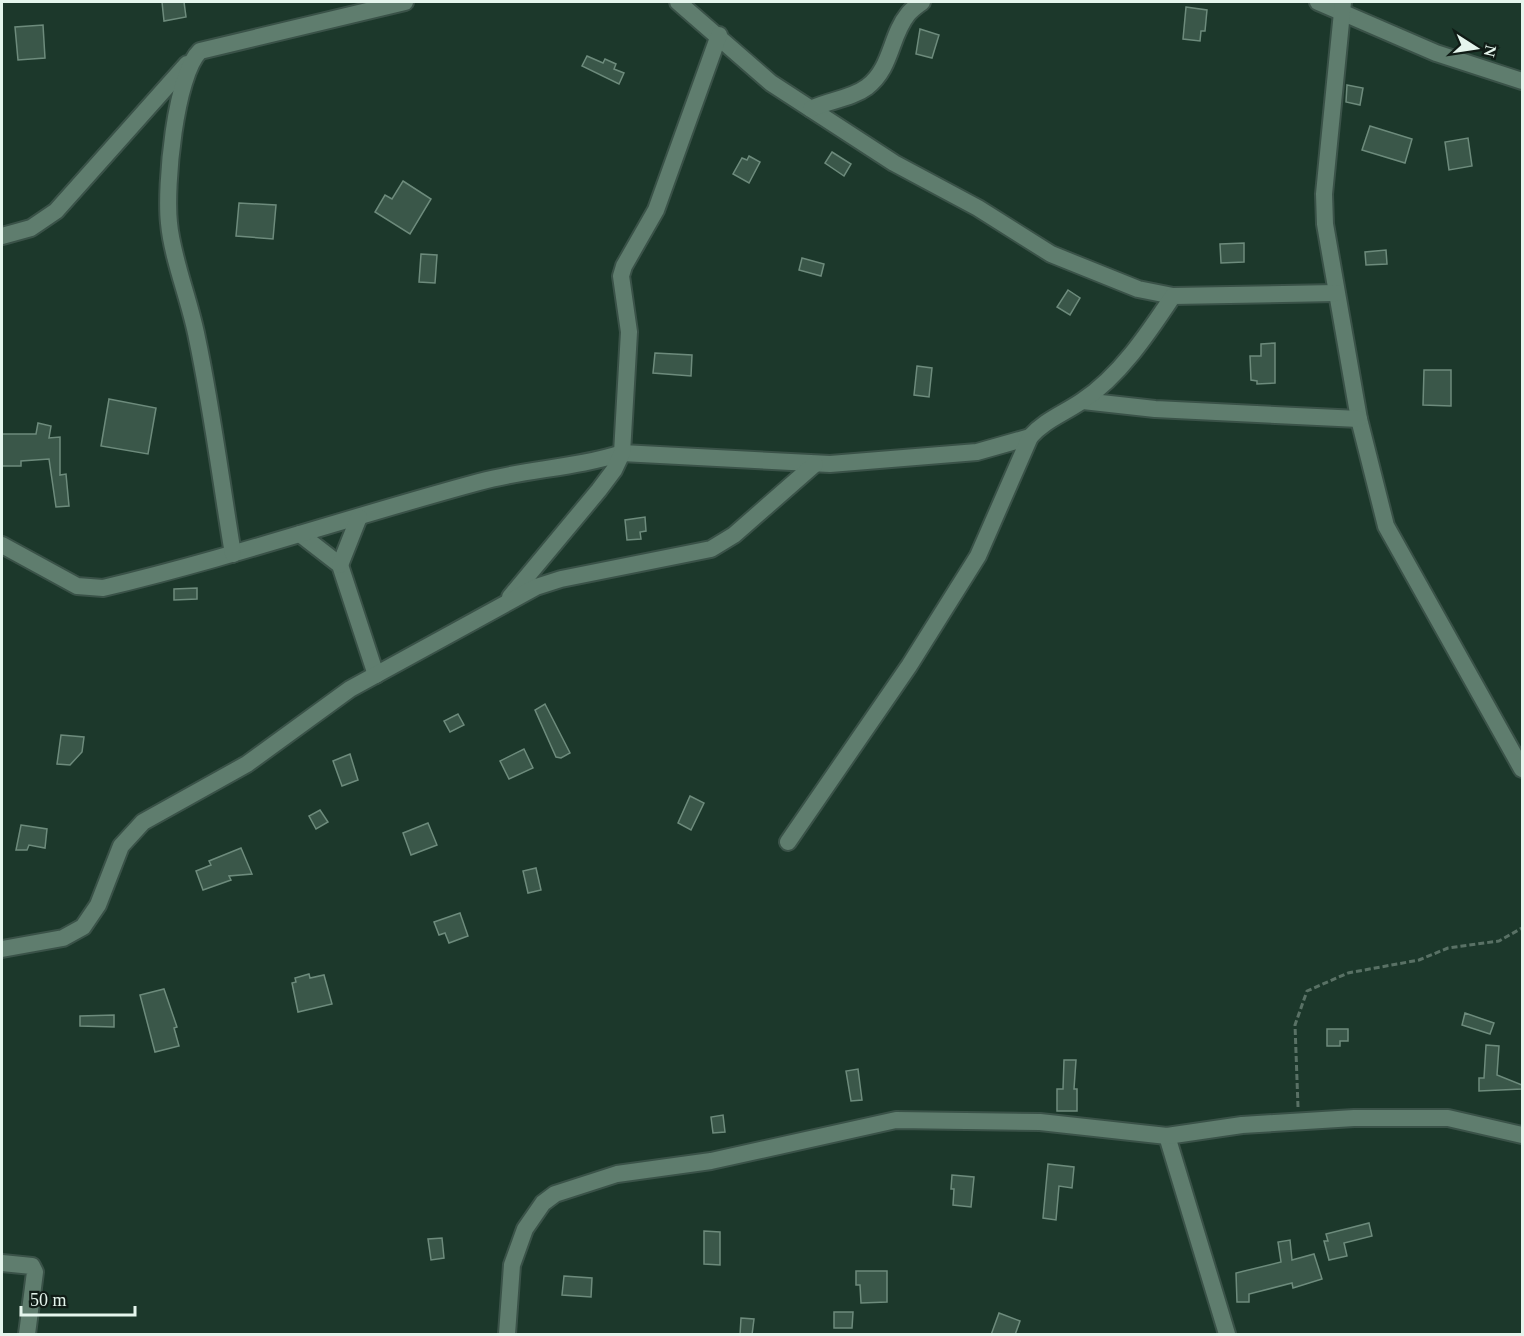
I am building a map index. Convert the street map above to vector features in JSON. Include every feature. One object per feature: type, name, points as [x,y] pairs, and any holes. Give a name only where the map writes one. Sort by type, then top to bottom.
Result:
[{"type":"street","points":[[2,236],[31,228],[56,211],[200,51],[405,2]]},
{"type":"street","points":[[678,2],[771,83],[894,163],[978,208],[1051,254],[1138,289],[1173,296],[1336,293]]},
{"type":"street","points":[[811,109],[829,100],[849,96],[868,86],[886,66],[896,35],[908,14],[922,2]]},
{"type":"street","points":[[1318,2],[1342,7],[1436,53],[1522,81]]},
{"type":"street","points":[[1342,7],[1324,194],[1328,248],[1359,419],[1386,526],[1522,769]]},
{"type":"street","points":[[506,603],[599,490],[614,470],[622,453],[629,332],[621,276],[624,266],[656,210],[718,35]]},
{"type":"street","points":[[191,59],[184,80],[171,152],[169,223],[197,337],[233,554]]},
{"type":"street","points":[[788,842],[909,666],[978,556],[1030,437],[1043,422],[1083,401],[1112,374],[1153,326],[1173,296]]},
{"type":"street","points":[[1083,401],[1155,409],[1359,419]]},
{"type":"street","points":[[2,545],[77,586],[103,588],[233,554],[520,471],[605,459],[622,453],[683,454],[815,464],[977,452],[1030,437]]},
{"type":"street","points":[[2,949],[63,938],[83,927],[98,905],[121,846],[143,822],[247,765],[350,689],[536,587],[561,579],[711,549],[734,535],[815,464]]},
{"type":"street","points":[[340,565],[358,517]]},
{"type":"street","points":[[300,534],[340,565],[376,675]]},
{"type":"street","points":[[507,1335],[512,1265],[525,1228],[543,1203],[555,1194],[617,1174],[711,1161],[896,1120],[1040,1122],[1167,1136],[1242,1125],[1354,1118],[1448,1118],[1522,1135]]},
{"type":"street","points":[[1167,1136],[1227,1335]]},
{"type":"street","points":[[2,1263],[25,1263],[32,1266],[35,1272],[27,1335]]},
{"type":"path","points":[[1292,1123],[1299,1103],[1295,1025],[1307,991],[1348,973],[1419,960],[1448,948],[1499,941],[1522,928]]},
{"type":"building","points":[[162,2],[184,2],[186,17],[164,21]]},
{"type":"building","points":[[1186,7],[1207,10],[1205,31],[1201,31],[1200,41],[1183,39]]},
{"type":"building","points":[[43,25],[45,58],[18,60],[15,27]]},
{"type":"building","points":[[920,29],[939,35],[932,58],[916,54]]},
{"type":"building","points":[[587,56],[603,63],[605,59],[616,64],[614,69],[624,73],[619,84],[582,66]]},
{"type":"building","points":[[1347,85],[1363,88],[1360,105],[1346,102]]},
{"type":"building","points":[[1370,126],[1412,139],[1405,163],[1362,150]]},
{"type":"building","points":[[1468,138],[1472,166],[1449,170],[1445,142]]},
{"type":"building","points":[[832,152],[851,164],[844,176],[825,163]]},
{"type":"building","points":[[749,156],[760,162],[749,183],[733,174],[742,158],[747,160]]},
{"type":"building","points":[[403,181],[431,199],[410,234],[375,212],[385,195],[392,199]]},
{"type":"building","points":[[239,203],[276,205],[273,239],[236,236]]},
{"type":"building","points":[[1244,243],[1244,262],[1221,263],[1220,244]]},
{"type":"building","points":[[1386,250],[1387,264],[1366,265],[1365,252]]},
{"type":"building","points":[[421,254],[437,255],[435,283],[419,282]]},
{"type":"building","points":[[802,258],[824,264],[821,276],[799,270]]},
{"type":"building","points":[[1068,290],[1080,298],[1070,315],[1057,307]]},
{"type":"building","points":[[1275,343],[1275,383],[1257,384],[1257,381],[1251,380],[1250,356],[1261,356],[1261,344]]},
{"type":"building","points":[[655,353],[692,355],[691,376],[653,373]]},
{"type":"building","points":[[917,366],[932,368],[929,397],[914,395]]},
{"type":"building","points":[[1424,370],[1451,370],[1451,406],[1423,405]]},
{"type":"building","points":[[109,399],[156,408],[148,454],[101,446]]},
{"type":"building","points":[[38,423],[51,426],[49,438],[60,437],[60,475],[66,474],[69,506],[56,507],[49,459],[21,461],[21,466],[2,466],[2,434],[36,434]]},
{"type":"building","points":[[645,517],[646,531],[640,532],[641,539],[627,540],[625,520]]},
{"type":"building","points":[[197,588],[197,599],[174,600],[174,589]]},
{"type":"building","points":[[545,704],[570,753],[561,758],[556,757],[535,710]]},
{"type":"building","points":[[458,714],[464,725],[450,732],[444,721]]},
{"type":"building","points":[[61,735],[84,737],[82,752],[70,765],[57,764]]},
{"type":"building","points":[[524,749],[533,768],[509,779],[500,761]]},
{"type":"building","points":[[350,754],[358,780],[342,786],[333,761]]},
{"type":"building","points":[[690,796],[704,803],[691,830],[678,823]]},
{"type":"building","points":[[320,810],[328,822],[316,829],[309,816]]},
{"type":"building","points":[[428,823],[437,845],[411,855],[403,833]]},
{"type":"building","points":[[21,825],[47,829],[45,848],[29,845],[27,850],[16,850]]},
{"type":"building","points":[[241,848],[252,874],[229,876],[231,880],[203,890],[196,871],[211,865],[209,861]]},
{"type":"building","points":[[536,868],[541,890],[528,893],[523,871]]},
{"type":"building","points":[[460,913],[468,936],[449,943],[445,933],[439,935],[434,922]]},
{"type":"building","points":[[309,974],[310,978],[324,975],[332,1004],[298,1012],[292,983],[296,982],[295,978]]},
{"type":"building","points":[[164,989],[177,1027],[174,1028],[179,1046],[155,1052],[140,995]]},
{"type":"building","points":[[1465,1013],[1494,1023],[1490,1034],[1462,1025]]},
{"type":"building","points":[[114,1015],[114,1027],[80,1026],[80,1016]]},
{"type":"building","points":[[1327,1029],[1348,1029],[1348,1041],[1340,1041],[1340,1046],[1327,1046]]},
{"type":"building","points":[[1486,1045],[1499,1046],[1497,1075],[1522,1085],[1522,1089],[1479,1091],[1479,1078],[1484,1078]]},
{"type":"building","points":[[1064,1060],[1076,1060],[1074,1089],[1077,1089],[1077,1111],[1057,1111],[1057,1089],[1063,1089]]},
{"type":"building","points":[[858,1069],[862,1100],[851,1101],[846,1071]]},
{"type":"building","points":[[723,1115],[725,1132],[713,1133],[711,1117]]},
{"type":"building","points":[[1048,1164],[1074,1167],[1072,1188],[1059,1186],[1056,1220],[1043,1218]]},
{"type":"building","points":[[952,1175],[974,1177],[971,1207],[953,1205]]},
{"type":"building","points":[[1369,1223],[1372,1236],[1344,1243],[1347,1256],[1329,1260],[1324,1241],[1328,1241],[1326,1234]]},
{"type":"building","points":[[704,1231],[720,1232],[720,1265],[704,1264]]},
{"type":"building","points":[[442,1238],[444,1258],[431,1260],[428,1239]]},
{"type":"building","points":[[1290,1240],[1292,1260],[1314,1254],[1322,1279],[1293,1288],[1292,1283],[1249,1294],[1249,1302],[1237,1302],[1236,1273],[1281,1262],[1278,1242]]},
{"type":"building","points":[[856,1271],[887,1271],[887,1302],[861,1303],[860,1285],[856,1285]]},
{"type":"building","points":[[564,1276],[592,1278],[591,1297],[562,1295]]},
{"type":"building","points":[[834,1312],[853,1312],[852,1328],[834,1328]]},
{"type":"building","points":[[999,1313],[1020,1321],[1015,1335],[991,1335]]},
{"type":"building","points":[[741,1318],[754,1319],[752,1335],[740,1335]]}]
